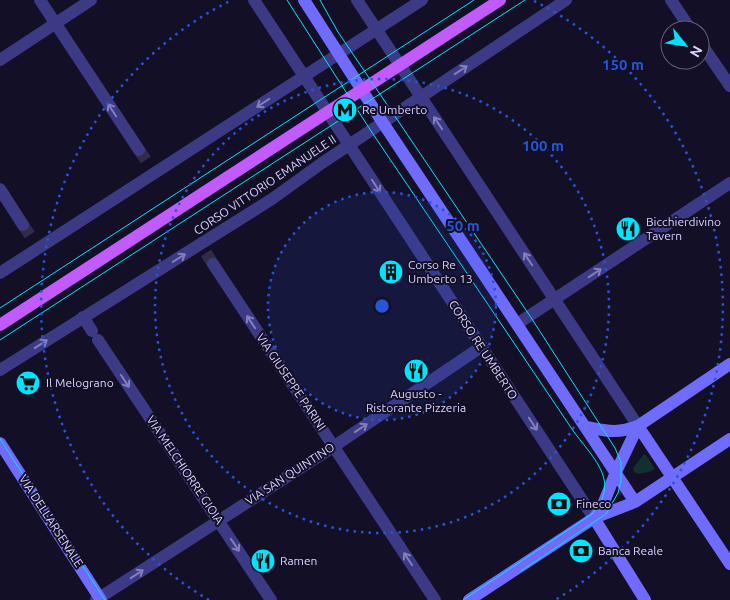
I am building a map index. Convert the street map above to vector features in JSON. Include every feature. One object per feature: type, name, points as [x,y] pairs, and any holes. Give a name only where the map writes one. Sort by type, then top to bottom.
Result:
[{"type":"main road","points":[[0,324],[500,0]]},
{"type":"street","points":[[40,0],[139,150]]},
{"type":"street","points":[[0,60],[91,0]]},
{"type":"street","name":"CORSO RE UMBERTO","points":[[254,0],[594,518],[645,600]]},
{"type":"street","points":[[304,0],[383,123],[635,502]]},
{"type":"street","points":[[357,0],[730,564]]},
{"type":"street","points":[[0,273],[35,243],[150,168],[304,76],[422,0]]},
{"type":"street","name":"CORSO VITTORIO EMANUELE II","points":[[0,370],[84,317],[206,254],[272,199],[566,0]]},
{"type":"street","points":[[671,0],[684,20]]},
{"type":"street","points":[[710,57],[730,86]]},
{"type":"street","points":[[517,324],[730,183]]},
{"type":"street","points":[[0,189],[23,225]]},
{"type":"street","name":"VIA GIUSEPPE PARINI","points":[[206,254],[435,600]]},
{"type":"street","name":"VIA MELCHIORRE GIOIA","points":[[84,317],[271,600]]},
{"type":"street","name":"VIA SAN QUINTINO","points":[[99,599],[333,447],[481,347]]},
{"type":"street","points":[[586,427],[609,431],[623,431],[638,426],[730,364]]},
{"type":"street","points":[[594,518],[638,426]]},
{"type":"street","points":[[469,600],[594,518],[635,502],[730,439]]},
{"type":"street","name":"VIA DELL'ARSENALE","points":[[0,443],[99,599]]},
{"type":"green space","points":[[644,454],[655,469],[638,474],[634,472],[633,468]]},
{"type":"tunnel","points":[[139,150],[148,163]]},
{"type":"tunnel","points":[[23,225],[32,238]]},
{"type":"tunnel","points":[[206,253],[213,264]]},
{"type":"tram line","points":[[287,0],[371,131],[574,432],[596,461],[604,481],[604,491],[600,502],[592,514],[463,600]]},
{"type":"tram line","points":[[320,0],[338,32],[530,316],[615,448],[621,462],[621,481],[618,493],[606,514],[521,571]]},
{"type":"tram line","points":[[0,308],[474,0]]},
{"type":"tram line","points":[[0,340],[525,0]]},
{"type":"tram line","points":[[0,439],[105,600]]},
{"type":"place","name":"Re Umberto","points":[[345,110]]},
{"type":"place","name":"Bicchierdivino Tavern","points":[[628,229]]},
{"type":"place","name":"Corso Re Umberto 13","points":[[391,272]]},
{"type":"place","name":"Augusto - Ristorante Pizzeria","points":[[416,371]]},
{"type":"place","name":"Il Melograno","points":[[28,383]]},
{"type":"place","name":"Fineco","points":[[559,504]]},
{"type":"place","name":"Banca Reale","points":[[581,551]]},
{"type":"place","name":"Ramen","points":[[263,561]]}]
